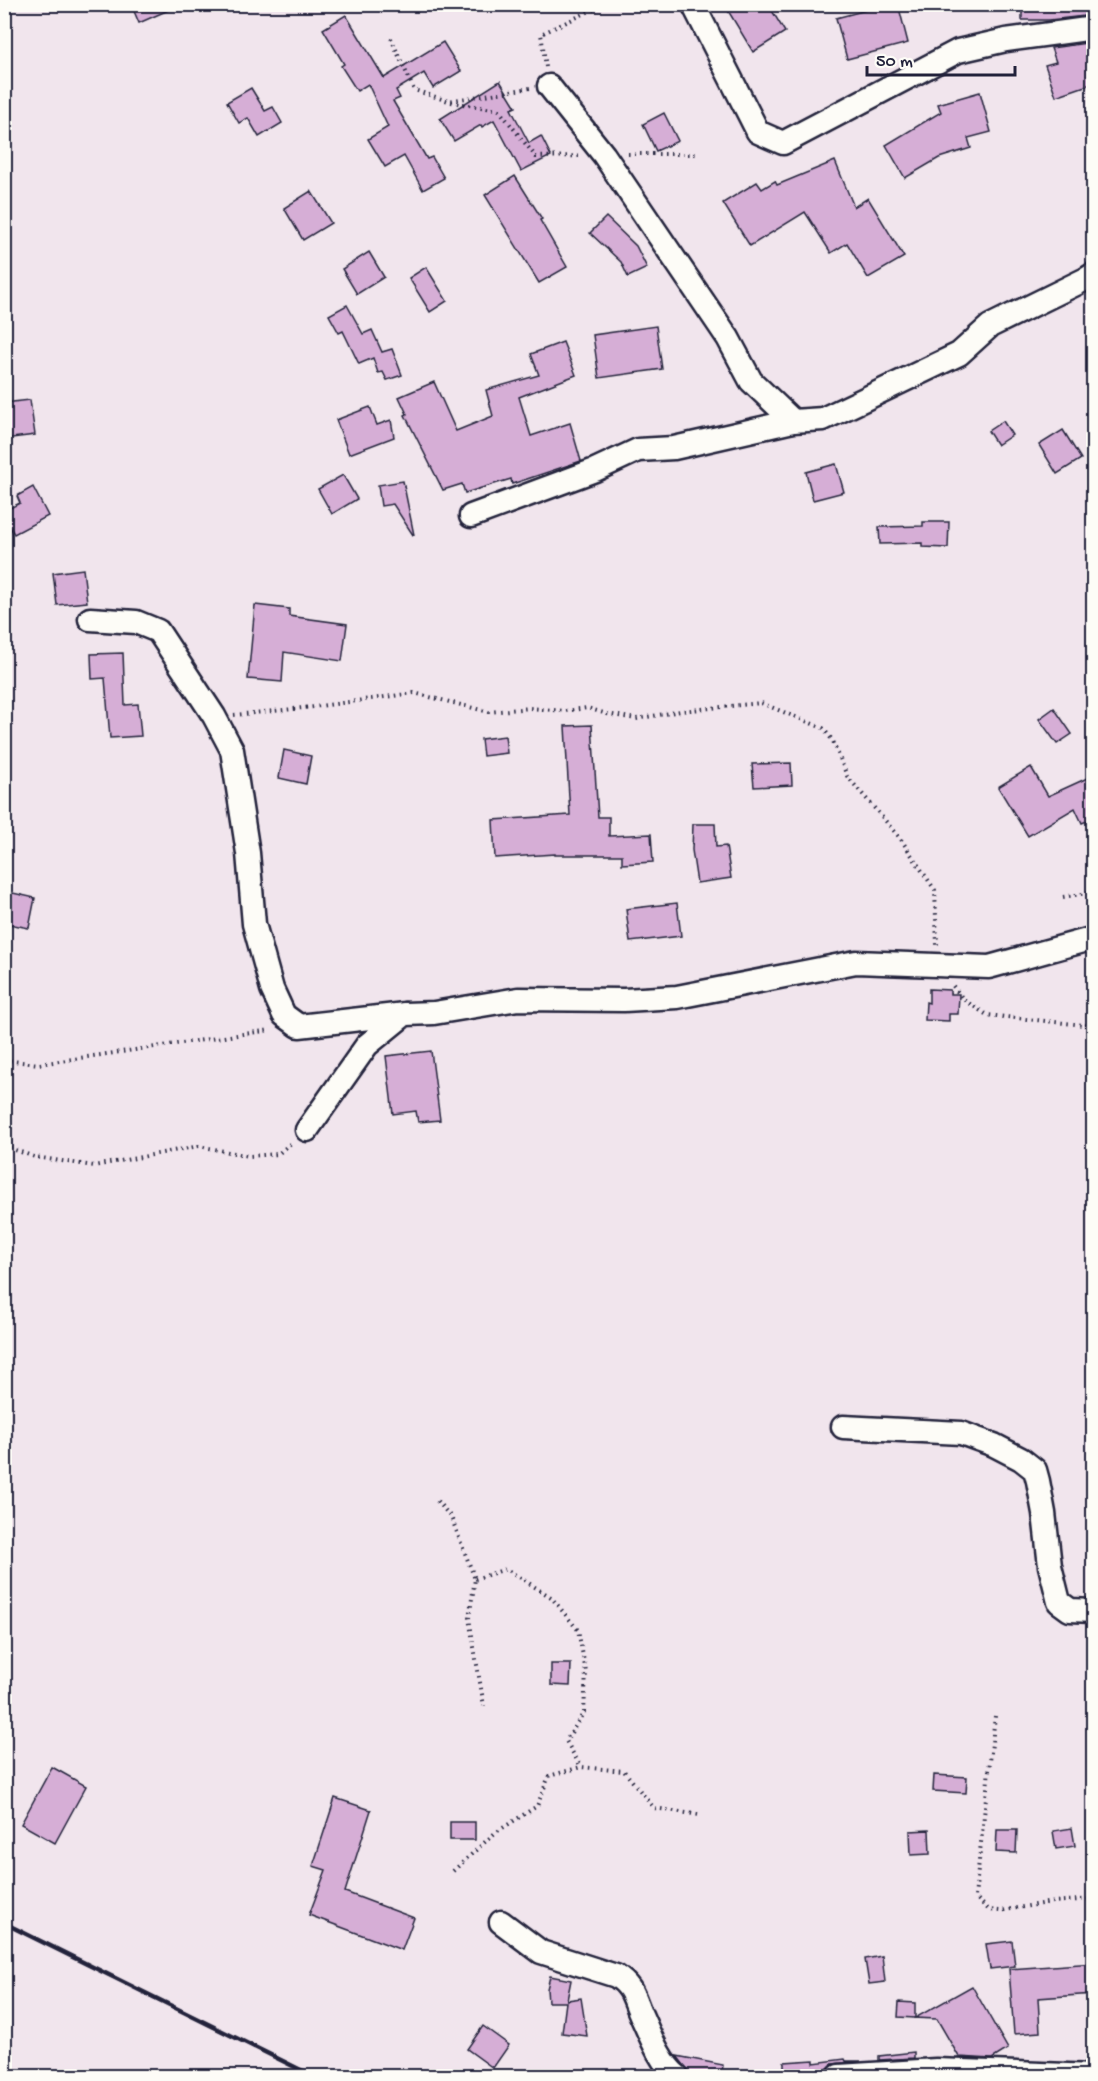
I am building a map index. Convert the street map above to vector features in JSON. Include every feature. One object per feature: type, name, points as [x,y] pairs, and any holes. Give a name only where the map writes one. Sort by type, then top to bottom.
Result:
[{"type":"street","points":[[693,4],[758,132],[783,143],[958,51],[1005,40],[1094,28]]},
{"type":"street","points":[[549,86],[604,154],[728,338],[751,381],[794,421]]},
{"type":"street","points":[[471,516],[595,470],[638,450],[674,448],[794,421],[824,419],[959,354],[990,326],[1094,274]]},
{"type":"street","points":[[90,619],[136,622],[158,631],[214,716],[232,750],[248,853],[254,924],[272,988],[284,1015],[299,1026],[434,1013],[518,999],[624,1000],[677,997],[856,962],[989,967],[1094,938]]},
{"type":"street","points":[[307,1130],[367,1045],[405,1014]]},
{"type":"street","points":[[843,1427],[961,1432],[1021,1458],[1035,1470],[1038,1481],[1050,1566],[1059,1602],[1070,1610],[1094,1611]]},
{"type":"street","points":[[501,1922],[541,1952],[616,1976],[624,1982],[631,1989],[641,2016],[666,2065],[677,2076]]},
{"type":"street","points":[[839,2076],[936,2070],[1094,2076]]},
{"type":"path","points":[[391,38],[414,90],[448,101],[549,86],[541,34],[605,4]]},
{"type":"path","points":[[214,716],[312,707],[414,693],[489,712],[530,708],[565,711],[587,708],[636,719],[681,711],[761,703],[823,728],[834,741],[848,776],[919,864],[935,890],[937,964],[964,1000],[987,1015],[1094,1026]]},
{"type":"path","points":[[1063,897],[1094,892]]},
{"type":"path","points":[[4,1060],[39,1064],[299,1026]]},
{"type":"path","points":[[4,1146],[34,1157],[94,1166],[199,1146],[249,1156],[278,1154],[307,1130]]},
{"type":"path","points":[[437,1501],[451,1517],[475,1579],[470,1618],[484,1706]]},
{"type":"path","points":[[475,1579],[506,1569],[551,1597],[578,1630],[586,1672],[584,1712],[566,1741],[581,1767]]},
{"type":"path","points":[[995,1716],[975,1897],[988,1910],[1000,1911],[1052,1902],[1094,1899]]},
{"type":"path","points":[[453,1871],[495,1833],[537,1806],[549,1776],[581,1767],[624,1771],[654,1808],[700,1815]]},
{"type":"building","points":[[131,4],[182,4],[139,23]]},
{"type":"building","points":[[724,4],[768,4],[785,32],[753,52]]},
{"type":"building","points":[[889,4],[898,4],[908,43],[847,59],[836,18]]},
{"type":"building","points":[[1022,4],[1094,4],[1094,15],[1049,20],[1022,20]]},
{"type":"building","points":[[346,15],[384,78],[443,42],[461,71],[433,88],[424,73],[396,90],[400,98],[393,101],[427,159],[432,157],[444,178],[423,190],[404,156],[385,167],[368,139],[388,127],[368,84],[357,91],[341,66],[344,64],[323,29]]},
{"type":"building","points":[[1094,42],[1094,83],[1056,96],[1045,65],[1056,62],[1051,48]]},
{"type":"building","points":[[500,81],[516,107],[511,109],[529,143],[541,136],[551,156],[521,171],[494,120],[454,141],[440,119]]},
{"type":"building","points":[[251,88],[265,111],[273,107],[282,123],[259,137],[248,118],[239,123],[227,102]]},
{"type":"building","points":[[980,92],[991,132],[968,138],[971,148],[939,158],[905,178],[886,145],[941,112],[938,104]]},
{"type":"building","points":[[664,113],[678,141],[656,151],[643,124]]},
{"type":"building","points":[[835,161],[854,207],[868,198],[904,257],[868,278],[847,243],[831,253],[805,212],[750,246],[723,203],[757,182],[762,189],[775,181],[777,185]]},
{"type":"building","points":[[515,176],[542,219],[540,220],[567,267],[539,283],[485,195]]},
{"type":"building","points":[[311,191],[331,223],[303,240],[284,208]]},
{"type":"building","points":[[606,217],[636,246],[647,268],[628,277],[621,262],[590,233]]},
{"type":"building","points":[[369,252],[384,277],[357,294],[342,269]]},
{"type":"building","points":[[426,267],[447,301],[430,312],[409,278]]},
{"type":"building","points":[[347,305],[363,334],[372,330],[382,352],[392,349],[402,375],[387,380],[383,372],[378,373],[373,358],[359,364],[343,331],[339,333],[329,315]]},
{"type":"building","points":[[656,326],[662,369],[599,378],[593,335]]},
{"type":"building","points":[[563,342],[576,375],[519,397],[531,436],[570,423],[581,461],[512,484],[511,479],[465,493],[462,484],[443,490],[405,415],[407,414],[399,397],[434,382],[456,431],[493,416],[486,390],[539,375],[531,354]]},
{"type":"building","points":[[30,400],[35,435],[4,439],[4,403]]},
{"type":"building","points":[[370,407],[377,425],[391,420],[394,437],[349,454],[336,420]]},
{"type":"building","points":[[1003,421],[1012,435],[997,445],[988,431]]},
{"type":"building","points":[[1063,430],[1081,459],[1057,474],[1039,445]]},
{"type":"building","points":[[836,464],[844,492],[813,500],[806,472]]},
{"type":"building","points":[[343,475],[357,499],[332,514],[318,489]]},
{"type":"building","points":[[403,481],[414,535],[393,504],[381,506],[378,485]]},
{"type":"building","points":[[33,487],[48,516],[14,534],[4,516],[4,511],[20,503],[17,496]]},
{"type":"building","points":[[923,522],[949,522],[948,548],[922,547],[922,543],[880,544],[879,527],[923,526]]},
{"type":"building","points":[[83,569],[87,602],[57,605],[53,573]]},
{"type":"building","points":[[255,605],[289,609],[289,616],[347,624],[342,661],[284,652],[282,682],[248,679]]},
{"type":"building","points":[[123,653],[125,705],[138,704],[141,736],[110,738],[105,678],[92,679],[91,654]]},
{"type":"building","points":[[1054,708],[1072,734],[1057,744],[1039,719]]},
{"type":"building","points":[[592,725],[598,817],[609,817],[609,836],[651,834],[653,862],[622,864],[622,855],[555,854],[495,858],[493,820],[570,815],[565,726]]},
{"type":"building","points":[[505,736],[507,753],[483,756],[481,739]]},
{"type":"building","points":[[284,750],[311,756],[306,784],[279,778]]},
{"type":"building","points":[[791,763],[792,785],[754,787],[752,764]]},
{"type":"building","points":[[1031,767],[1048,796],[1094,775],[1094,818],[1082,823],[1075,808],[1028,836],[998,787]]},
{"type":"building","points":[[693,824],[715,824],[716,847],[726,846],[731,878],[697,883],[692,850]]},
{"type":"building","points":[[4,891],[35,898],[29,928],[4,923]]},
{"type":"building","points":[[677,903],[681,936],[630,942],[626,909]]},
{"type":"building","points":[[929,989],[950,990],[950,994],[959,994],[958,1014],[949,1014],[949,1021],[925,1020]]},
{"type":"building","points":[[431,1051],[440,1120],[418,1122],[416,1111],[393,1114],[386,1056]]},
{"type":"building","points":[[551,1664],[571,1664],[570,1686],[551,1685]]},
{"type":"building","points":[[52,1767],[86,1786],[55,1843],[21,1824]]},
{"type":"building","points":[[934,1775],[967,1777],[966,1793],[933,1791]]},
{"type":"building","points":[[335,1798],[371,1810],[345,1892],[414,1918],[402,1950],[309,1915],[326,1870],[313,1866]]},
{"type":"building","points":[[450,1822],[475,1822],[475,1840],[450,1840]]},
{"type":"building","points":[[1072,1828],[1075,1846],[1056,1849],[1053,1831]]},
{"type":"building","points":[[929,1830],[930,1854],[911,1855],[910,1831]]},
{"type":"building","points":[[997,1830],[1017,1830],[1016,1853],[996,1852]]},
{"type":"building","points":[[1012,1941],[1015,1966],[990,1969],[986,1944]]},
{"type":"building","points":[[882,1956],[885,1982],[869,1984],[865,1959]]},
{"type":"building","points":[[1094,1963],[1094,1994],[1038,1998],[1040,2032],[1014,2034],[1009,1969]]},
{"type":"building","points":[[550,1976],[571,1980],[567,2000],[581,1998],[587,2036],[562,2033],[566,2002],[548,2002],[547,1989]]},
{"type":"building","points":[[972,1986],[1008,2049],[992,2059],[959,2057],[937,2019],[915,2018]]},
{"type":"building","points":[[899,2002],[915,2003],[915,2018],[898,2017]]},
{"type":"building","points":[[483,2026],[509,2045],[493,2068],[467,2049]]},
{"type":"building","points":[[914,2052],[914,2058],[879,2060],[879,2056]]},
{"type":"building","points":[[677,2056],[723,2065],[722,2073],[690,2073]]},
{"type":"building","points":[[845,2059],[846,2061],[861,2061],[832,2064],[827,2069],[826,2076],[784,2076],[784,2062],[814,2060],[814,2063]]},
{"type":"railway","points":[[4,1923],[313,2076]]}]
